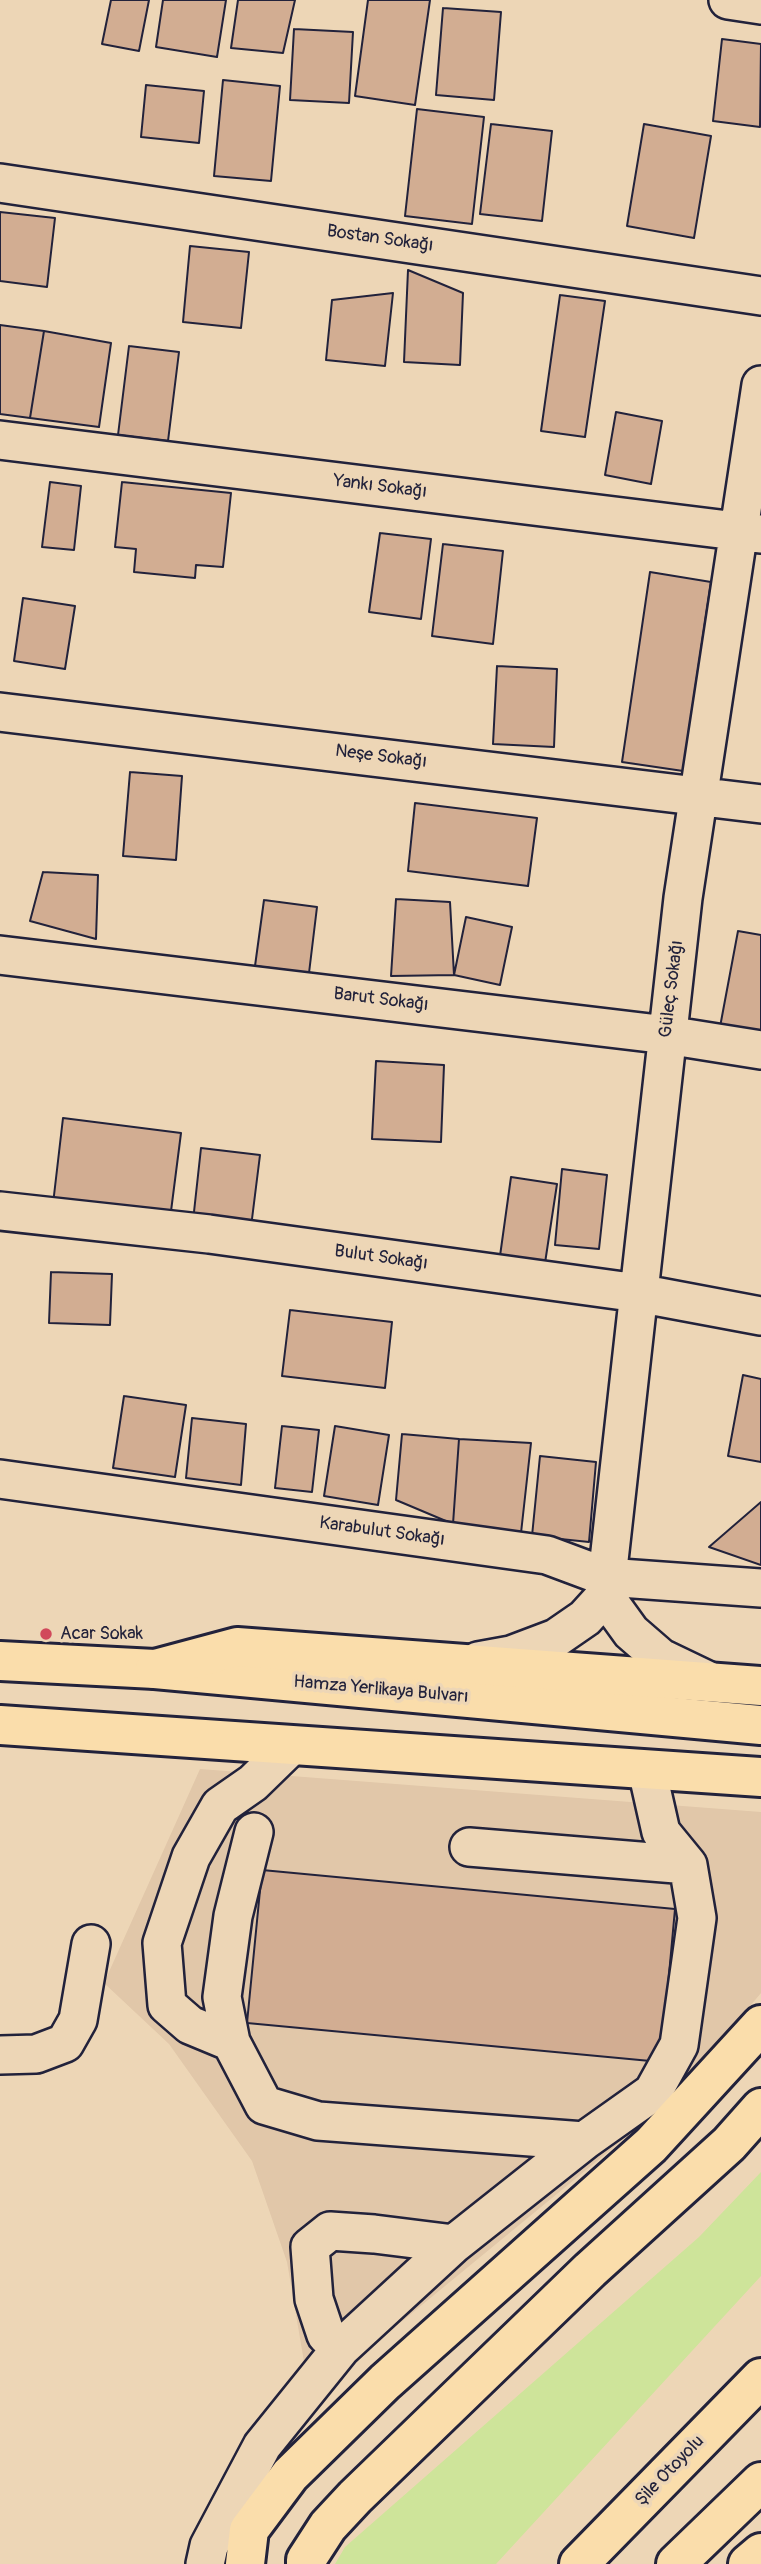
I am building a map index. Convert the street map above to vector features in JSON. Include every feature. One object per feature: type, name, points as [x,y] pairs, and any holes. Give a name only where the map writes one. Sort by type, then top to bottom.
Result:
[{"type":"main road","points":[[155,1669],[237,1647],[761,1686]]},
{"type":"main road","name":"Hamza Yerlikaya Bulvarı","points":[[0,1661],[155,1669],[761,1725]]},
{"type":"main road","points":[[0,1725],[761,1777]]},
{"type":"main road","points":[[245,2564],[249,2530],[290,2475],[385,2382],[651,2145],[761,2025]]},
{"type":"main road","points":[[306,2564],[328,2526],[355,2497],[590,2270],[729,2144],[761,2108]]},
{"type":"main road","name":"Şile Otoyolu","points":[[579,2564],[761,2378]]},
{"type":"main road","points":[[676,2564],[761,2482]]},
{"type":"main road","points":[[748,2564],[761,2553]]},
{"type":"street","points":[[728,0],[761,5]]},
{"type":"street","name":"Bostan Sokağı","points":[[0,183],[761,296]]},
{"type":"street","name":"Güleç Sokağı","points":[[605,1587],[683,898],[698,796],[749,533],[761,385]]},
{"type":"street","name":"Yankı Sokağı","points":[[0,440],[749,533]]},
{"type":"street","name":"Neşe Sokağı","points":[[0,712],[761,804]]},
{"type":"street","name":"Barut Sokağı","points":[[0,955],[667,1035],[761,1050]]},
{"type":"street","name":"Bulut Sokağı","points":[[0,1211],[209,1234],[638,1293],[761,1316]]},
{"type":"street","name":"Karabulut Sokağı","points":[[0,1479],[547,1555],[605,1587],[761,1588]]},
{"type":"street","points":[[464,1664],[511,1655],[556,1637],[585,1618],[605,1587],[631,1632],[662,1658],[712,1682]]},
{"type":"street","points":[[231,2042],[190,2025],[167,2005],[162,1943],[191,1857],[220,1806],[253,1783],[291,1745]]},
{"type":"street","points":[[205,2564],[209,2546],[262,2446],[341,2348],[454,2244],[583,2141],[653,2092],[679,2045],[697,1918],[688,1865],[661,1832],[647,1770]]},
{"type":"street","points":[[254,1832],[233,1916],[222,1997],[231,2042],[264,2105],[318,2121],[583,2141]]},
{"type":"street","points":[[469,1847],[688,1865]]},
{"type":"street","points":[[0,2056],[36,2054],[65,2043],[79,2020],[91,1944]]},
{"type":"street","points":[[341,2348],[326,2335],[314,2299],[310,2247],[330,2231],[454,2244]]},
{"type":"shaded area","points":[[200,1769],[761,1812],[761,1993],[670,2101],[310,2397],[287,2262],[252,2161],[169,2044],[104,1983]]},
{"type":"green space","points":[[761,2172],[761,2276],[496,2564],[335,2564],[345,2547],[699,2237]]},
{"type":"building","points":[[111,0],[149,0],[139,51],[102,44]]},
{"type":"building","points":[[163,0],[226,0],[217,57],[156,47]]},
{"type":"building","points":[[238,0],[295,0],[283,53],[231,48]]},
{"type":"building","points":[[368,0],[430,0],[415,105],[355,96]]},
{"type":"building","points":[[443,8],[501,12],[494,100],[436,95]]},
{"type":"building","points":[[294,29],[353,32],[349,103],[290,100]]},
{"type":"building","points":[[722,39],[761,44],[760,127],[713,121]]},
{"type":"building","points":[[223,80],[280,86],[271,181],[214,176]]},
{"type":"building","points":[[146,85],[204,91],[199,143],[141,137]]},
{"type":"building","points":[[417,109],[484,117],[472,224],[405,216]]},
{"type":"building","points":[[491,124],[552,131],[542,221],[480,214]]},
{"type":"building","points":[[644,124],[711,136],[694,238],[627,226]]},
{"type":"building","points":[[0,212],[55,218],[47,287],[0,281]]},
{"type":"building","points":[[190,246],[249,252],[241,328],[183,322]]},
{"type":"building","points":[[408,270],[463,293],[460,365],[404,362]]},
{"type":"building","points":[[393,293],[385,366],[326,360],[332,300]]},
{"type":"building","points":[[560,295],[605,301],[585,437],[541,431]]},
{"type":"building","points":[[0,325],[44,331],[30,418],[0,414]]},
{"type":"building","points":[[44,331],[111,343],[99,427],[30,418]]},
{"type":"building","points":[[129,346],[179,352],[168,441],[118,435]]},
{"type":"building","points":[[616,412],[662,421],[651,484],[605,475]]},
{"type":"building","points":[[50,482],[81,486],[74,550],[42,547]]},
{"type":"building","points":[[122,482],[231,493],[223,567],[196,565],[195,578],[134,572],[136,549],[115,547]]},
{"type":"building","points":[[380,533],[431,539],[421,619],[369,612]]},
{"type":"building","points":[[443,544],[503,551],[493,644],[432,636]]},
{"type":"building","points":[[650,572],[711,582],[683,771],[622,762]]},
{"type":"building","points":[[23,598],[75,606],[65,669],[14,661]]},
{"type":"building","points":[[497,666],[557,669],[554,747],[493,744]]},
{"type":"building","points":[[130,772],[182,776],[176,860],[123,856]]},
{"type":"building","points":[[415,803],[537,818],[528,886],[408,871]]},
{"type":"building","points":[[43,872],[98,875],[96,939],[30,921]]},
{"type":"building","points":[[396,899],[450,902],[454,975],[391,976]]},
{"type":"building","points":[[264,900],[317,907],[309,973],[255,966]]},
{"type":"building","points":[[466,917],[512,927],[500,985],[454,975]]},
{"type":"building","points":[[738,931],[761,935],[761,1039],[717,1043]]},
{"type":"building","points":[[376,1061],[444,1065],[441,1142],[372,1139]]},
{"type":"building","points":[[63,1118],[181,1133],[170,1219],[53,1204]]},
{"type":"building","points":[[201,1148],[260,1155],[251,1227],[193,1221]]},
{"type":"building","points":[[562,1169],[607,1175],[599,1249],[555,1245]]},
{"type":"building","points":[[511,1177],[557,1184],[545,1263],[500,1256]]},
{"type":"building","points":[[51,1272],[112,1274],[110,1325],[49,1323]]},
{"type":"building","points":[[290,1310],[392,1322],[385,1388],[282,1376]]},
{"type":"building","points":[[743,1375],[761,1379],[761,1462],[728,1456]]},
{"type":"building","points":[[124,1396],[186,1405],[175,1477],[113,1468]]},
{"type":"building","points":[[192,1418],[246,1424],[241,1485],[186,1478]]},
{"type":"building","points":[[282,1426],[319,1430],[312,1492],[275,1488]]},
{"type":"building","points":[[335,1426],[389,1435],[378,1505],[324,1496]]},
{"type":"building","points":[[402,1434],[459,1439],[453,1524],[396,1500]]},
{"type":"building","points":[[459,1439],[531,1443],[521,1533],[453,1524]]},
{"type":"building","points":[[540,1456],[596,1462],[589,1542],[532,1536]]},
{"type":"building","points":[[761,1502],[761,1565],[709,1547]]},
{"type":"building","points":[[262,1870],[675,1909],[661,2062],[247,2023]]},
{"type":"place","name":"Acar Sokak","points":[[46,1634]]}]
